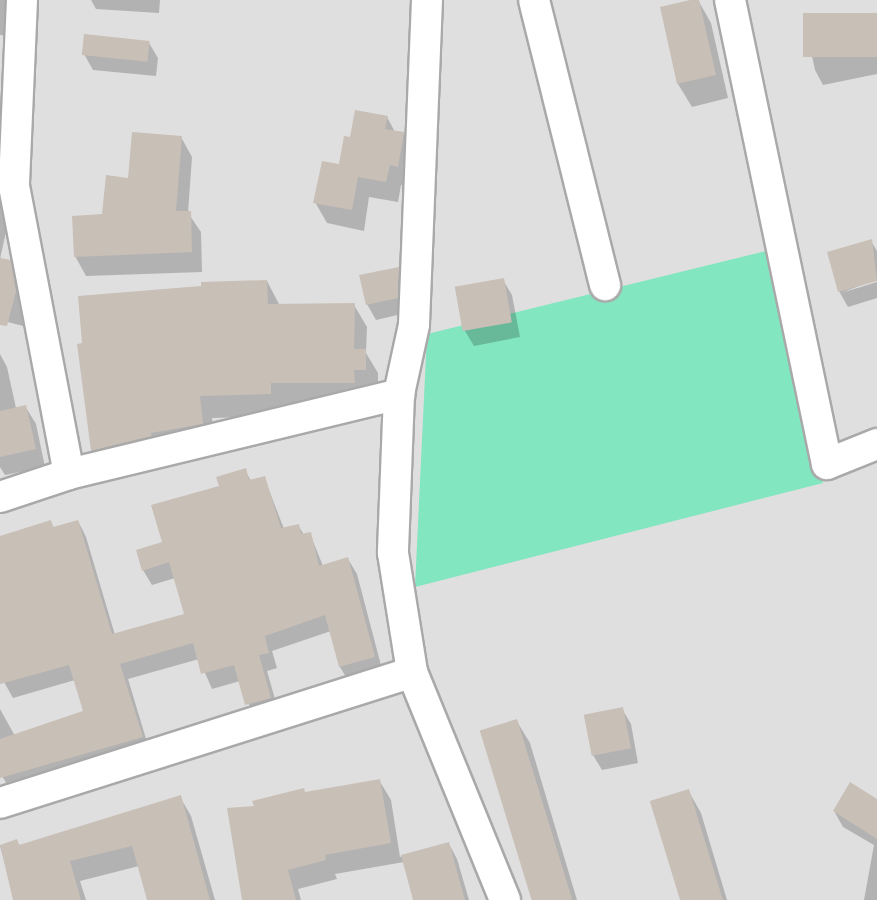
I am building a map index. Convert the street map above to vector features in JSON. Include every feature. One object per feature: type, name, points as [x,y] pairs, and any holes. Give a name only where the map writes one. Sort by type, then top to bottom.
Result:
[{"type":"street","points":[[22,0],[14,186],[69,474]]},
{"type":"street","points":[[427,0],[414,325],[399,393],[393,553],[412,672],[505,900]]},
{"type":"street","points":[[534,0],[605,285]]},
{"type":"street","points":[[730,0],[827,464],[877,444]]},
{"type":"street","points":[[0,497],[69,474],[399,393]]},
{"type":"street","points":[[0,803],[412,672]]},
{"type":"shaded area","points":[[0,0],[877,0],[877,900],[0,900]]},
{"type":"green space","points":[[766,251],[823,483],[415,587],[427,334]]},
{"type":"building","points":[[699,0],[716,75],[677,84],[660,7]]},
{"type":"building","points":[[803,13],[877,13],[877,57],[803,57]]},
{"type":"building","points":[[84,34],[150,41],[147,62],[82,55]]},
{"type":"building","points":[[355,110],[388,116],[385,129],[404,132],[398,167],[390,165],[386,182],[358,177],[352,210],[313,203],[322,161],[339,164],[344,136],[350,137]]},
{"type":"building","points":[[132,132],[182,136],[176,211],[191,211],[192,252],[74,257],[72,216],[102,214],[106,175],[128,178]]},
{"type":"building","points":[[872,239],[877,281],[838,292],[827,252]]},
{"type":"building","points":[[0,258],[11,260],[16,291],[7,326],[0,325]]},
{"type":"building","points":[[399,267],[398,298],[366,305],[359,275]]},
{"type":"building","points":[[504,278],[512,322],[463,331],[455,287]]},
{"type":"building","points":[[267,280],[268,304],[355,303],[354,349],[366,349],[366,370],[354,370],[355,383],[271,383],[271,394],[200,396],[203,424],[151,433],[152,436],[91,451],[77,344],[82,343],[78,296],[201,286],[201,282]]},
{"type":"building","points":[[26,405],[36,449],[0,457],[0,411]]},
{"type":"building","points":[[246,468],[249,480],[265,476],[281,528],[299,524],[301,534],[311,532],[319,566],[348,557],[375,657],[339,667],[325,615],[265,636],[269,653],[259,655],[271,698],[245,705],[234,665],[201,674],[193,643],[120,664],[143,737],[0,778],[0,739],[83,711],[69,665],[0,684],[0,536],[51,520],[53,527],[78,520],[112,634],[184,614],[169,562],[142,571],[136,550],[162,542],[151,505],[219,486],[216,477]]},
{"type":"building","points":[[623,707],[631,748],[592,756],[584,715]]},
{"type":"building","points":[[517,719],[572,900],[532,900],[480,730]]},
{"type":"building","points":[[380,779],[391,843],[325,855],[326,860],[288,870],[296,900],[242,900],[227,808],[254,806],[252,801],[304,788],[305,792]]},
{"type":"building","points":[[850,782],[877,799],[877,839],[833,811]]},
{"type":"building","points":[[689,789],[723,900],[680,900],[650,801]]},
{"type":"building","points":[[181,795],[210,900],[147,900],[132,846],[70,861],[81,900],[13,900],[0,845],[17,839],[19,845]]},
{"type":"building","points":[[449,842],[465,900],[413,900],[401,855]]}]
